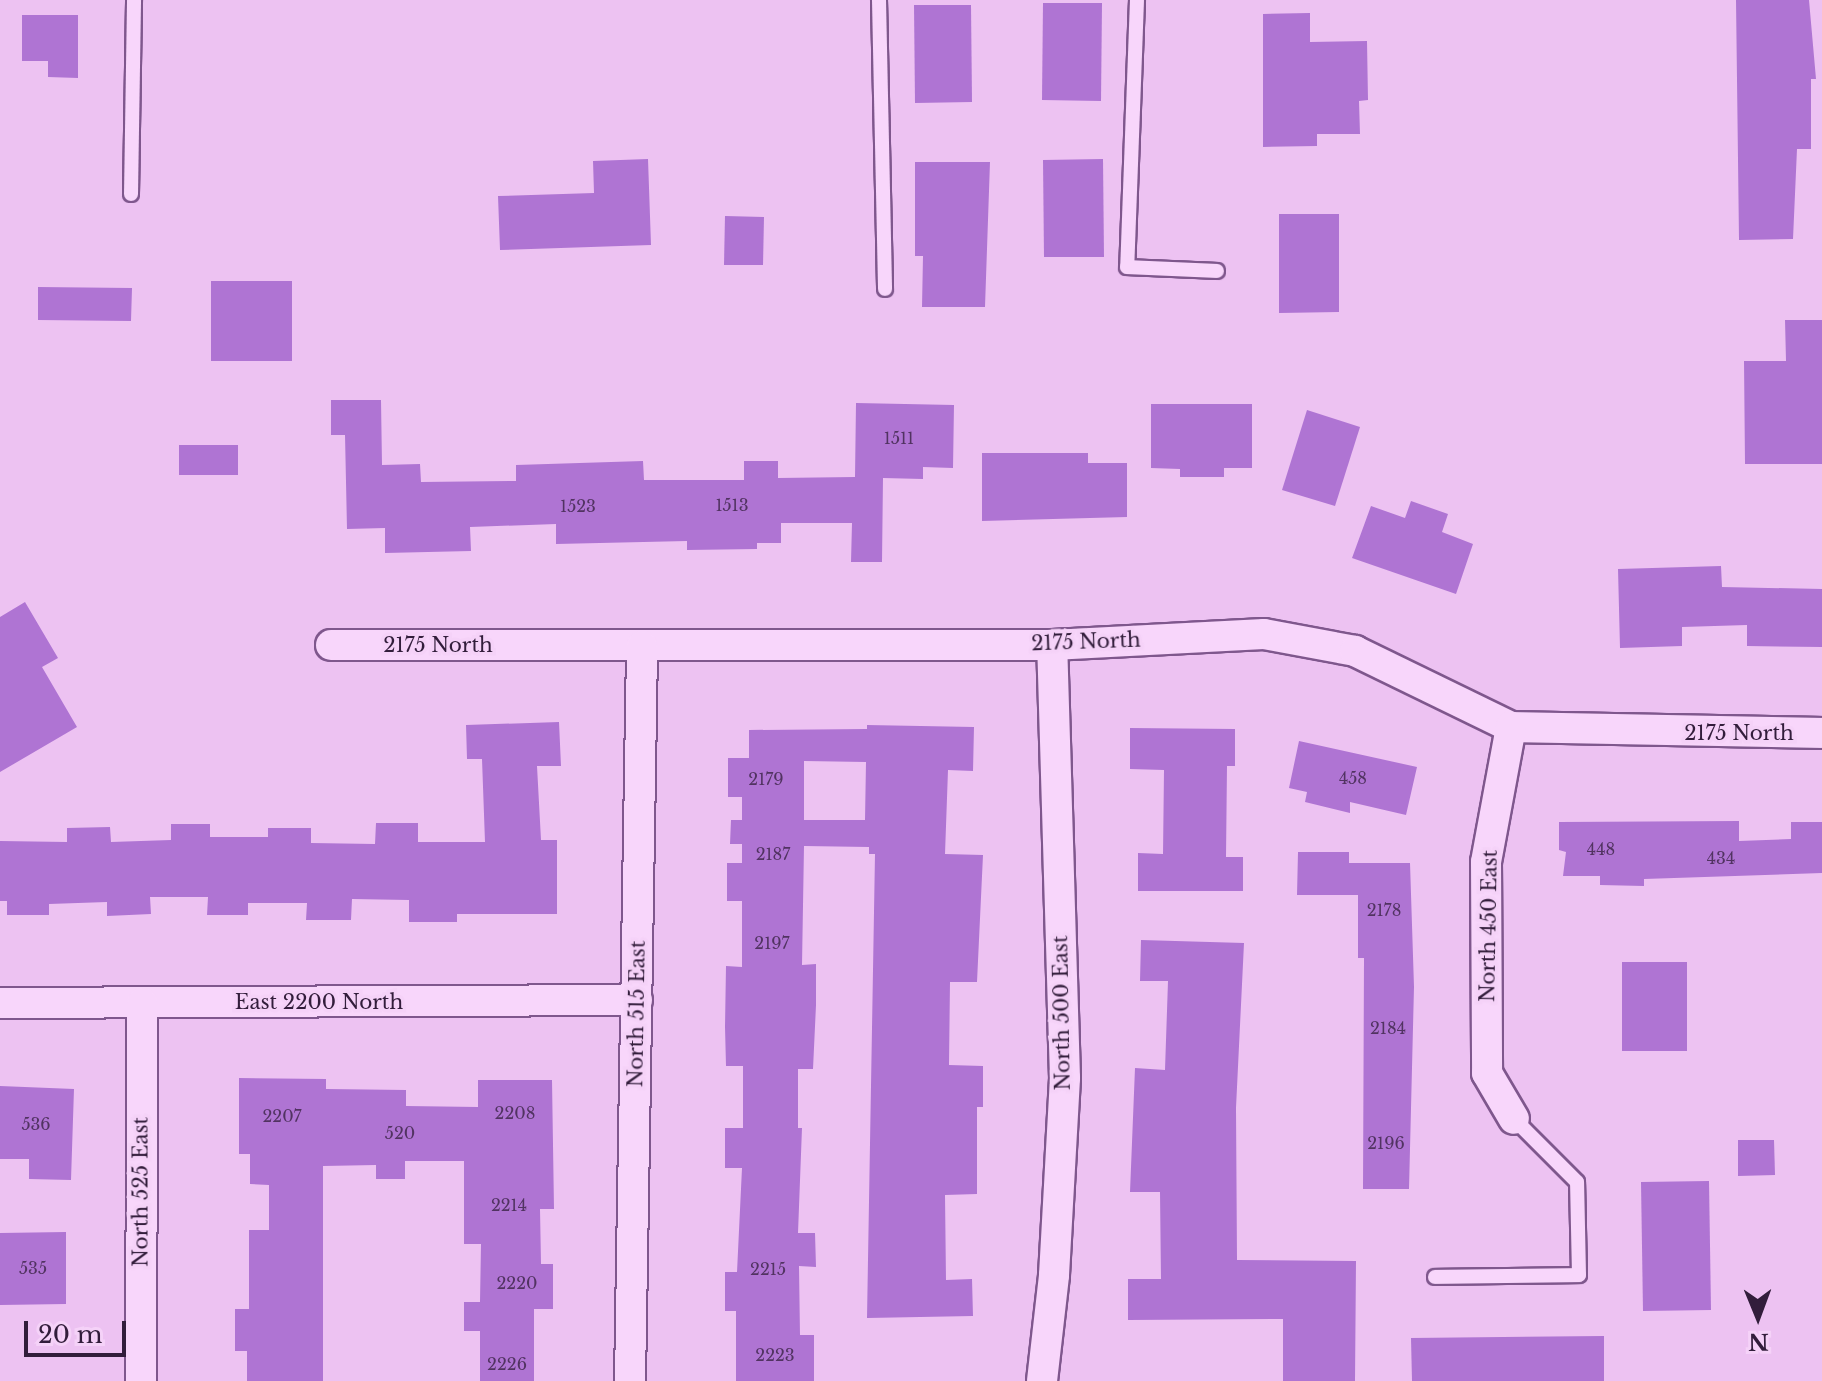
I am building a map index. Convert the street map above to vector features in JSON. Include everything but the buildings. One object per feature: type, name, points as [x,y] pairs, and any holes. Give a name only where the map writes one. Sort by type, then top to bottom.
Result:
[{"type":"street","name":"2175 North","points":[[331,645],[1052,645],[1264,634],[1355,651],[1511,727],[1822,733]]},
{"type":"street","name":"North 500 East","points":[[1042,1381],[1054,1275],[1065,1078],[1052,645]]},
{"type":"street","name":"North 515 East","points":[[630,1381],[642,646]]},
{"type":"street","name":"North 450 East","points":[[1511,727],[1486,862],[1487,1073],[1514,1119]]},
{"type":"street","name":"East 2200 North","points":[[0,1003],[637,1000]]},
{"type":"street","name":"North 525 East","points":[[141,1381],[142,1003]]},
{"type":"lane","points":[[131,194],[134,0]]},
{"type":"lane","points":[[879,0],[885,289]]},
{"type":"lane","points":[[1137,0],[1127,267],[1217,271]]},
{"type":"lane","points":[[1435,1277],[1579,1275],[1577,1182],[1514,1119]]}]
